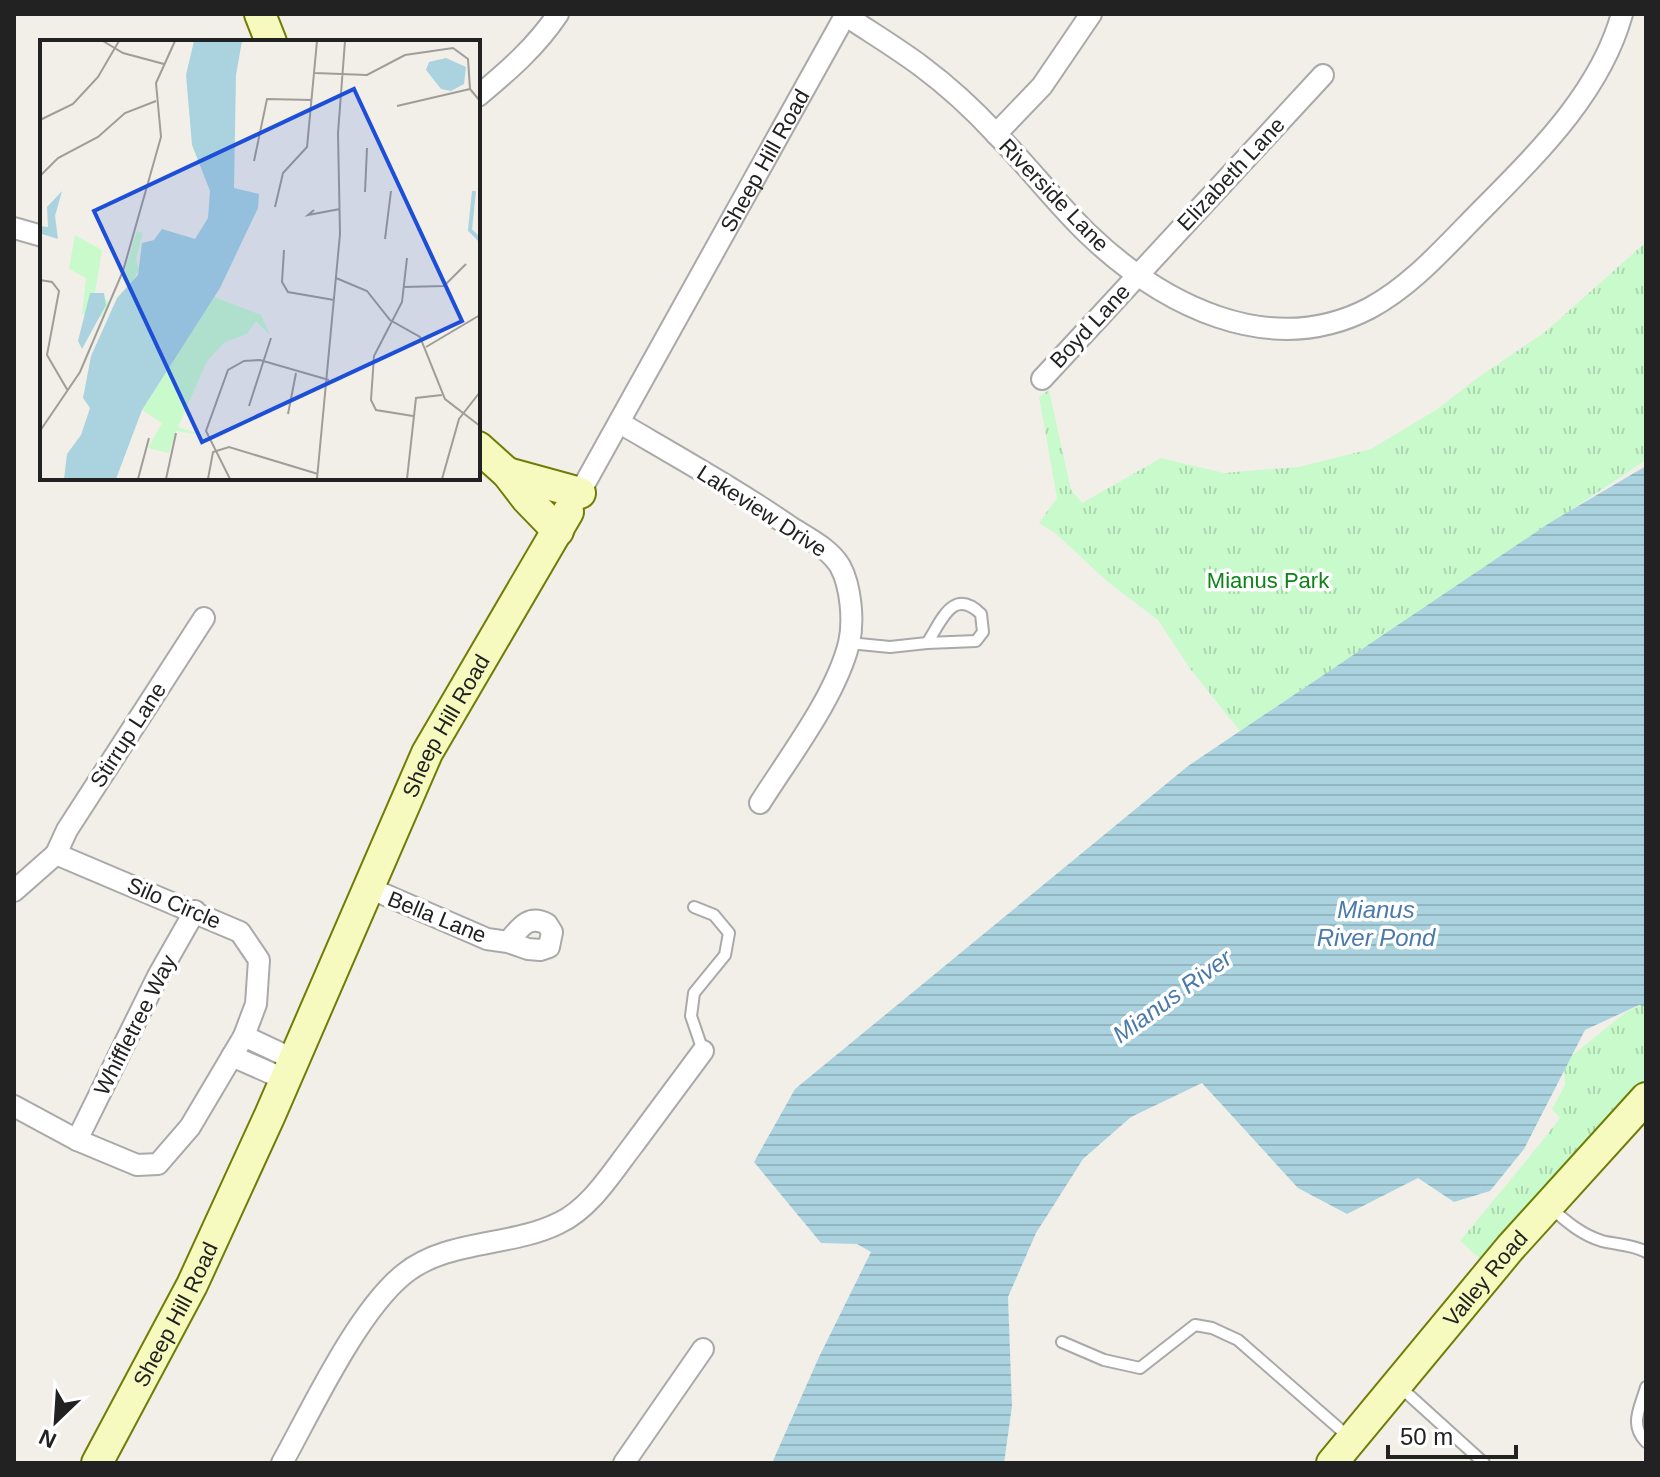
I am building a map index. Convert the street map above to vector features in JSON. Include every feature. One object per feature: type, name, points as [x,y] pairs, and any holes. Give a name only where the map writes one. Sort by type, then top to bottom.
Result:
[{"type":"street","points":[[260,14],[270,40]]},
{"type":"street","points":[[480,94],[513,68],[546,33],[558,14]]},
{"type":"street","points":[[996,134],[1042,86],[1091,14]]},
{"type":"street","name":"Riverside Lane","points":[[846,15],[920,65],[996,134],[1086,232],[1138,274],[1187,305],[1243,326],[1289,329],[1337,321],[1369,308],[1397,291],[1435,257],[1553,132],[1594,79],[1622,14]]},
{"type":"street","name":"Sheep Hill Road","points":[[97,1463],[192,1285],[427,753],[620,423],[846,15]]},
{"type":"street","name":"Elizabeth Lane","points":[[1138,274],[1323,75]]},
{"type":"street","points":[[14,228],[40,235]]},
{"type":"street","name":"Boyd Lane","points":[[1042,379],[1138,274]]},
{"type":"street","name":"Lakeview Drive","points":[[620,423],[748,497],[829,553],[839,564],[851,605],[849,643],[828,694],[760,803]]},
{"type":"street","points":[[480,449],[507,473],[569,512]]},
{"type":"street","points":[[507,473],[527,499],[569,512]]},
{"type":"street","name":"Stirrup Lane","points":[[56,854],[67,830],[204,618]]},
{"type":"street","points":[[14,891],[56,854]]},
{"type":"street","name":"Silo Circle","points":[[16,1113],[137,1165],[158,1164],[190,1127],[244,1036],[256,1004],[259,960],[240,932],[56,854]]},
{"type":"street","name":"Bella Lane","points":[[367,887],[464,931],[508,942]]},
{"type":"street","name":"Whiffletree Way","points":[[77,1140],[131,1029],[195,911]]},
{"type":"street","points":[[244,1036],[289,1069]]},
{"type":"street","points":[[282,1463],[364,1320],[386,1291],[405,1273],[430,1259],[539,1231],[577,1212],[607,1179],[703,1051]]},
{"type":"street","points":[[232,1056],[289,1069]]},
{"type":"street","name":"Valley Road","points":[[1332,1463],[1547,1206],[1646,1098]]},
{"type":"street","points":[[624,1463],[703,1349]]},
{"type":"lane","points":[[849,643],[890,647],[976,641],[983,632],[981,614],[974,607],[954,605],[945,611],[927,643]]},
{"type":"lane","points":[[694,907],[714,915],[729,933],[725,955],[694,993],[691,1016],[703,1051]]},
{"type":"lane","points":[[1547,1206],[1599,1240],[1631,1245],[1646,1252]]},
{"type":"lane","points":[[1062,1342],[1104,1360],[1140,1368],[1195,1325],[1212,1328],[1238,1340],[1351,1439]]},
{"type":"lane","points":[[1397,1384],[1484,1463]]},
{"type":"lane","points":[[1646,1387],[1636,1423],[1637,1433],[1646,1442]]},
{"type":"green space","name":"Mianus Park","points":[[1646,242],[1646,460],[1240,731],[1191,670],[1158,620],[1039,523],[1057,498],[1039,397],[1049,390],[1071,490],[1082,503],[1161,458],[1224,473],[1298,467],[1371,449],[1436,410],[1545,332]]},
{"type":"green space","points":[[1644,1003],[1646,1084],[1486,1264],[1460,1241],[1560,1118],[1552,1109],[1565,1085],[1564,1062],[1625,1013]]},
{"type":"water","name":"Mianus River Pond","points":[[1646,466],[1646,1007],[1639,1005],[1585,1030],[1524,1149],[1490,1191],[1454,1202],[1418,1178],[1347,1214],[1298,1188],[1202,1083],[1131,1117],[1083,1159],[1036,1233],[1008,1297],[1012,1406],[1004,1463],[772,1463],[819,1357],[871,1252],[857,1244],[821,1243],[754,1162],[795,1089],[1188,766],[1551,522]]},
{"type":"water label","name":"Mianus River","points":[[1172,996]]}]
